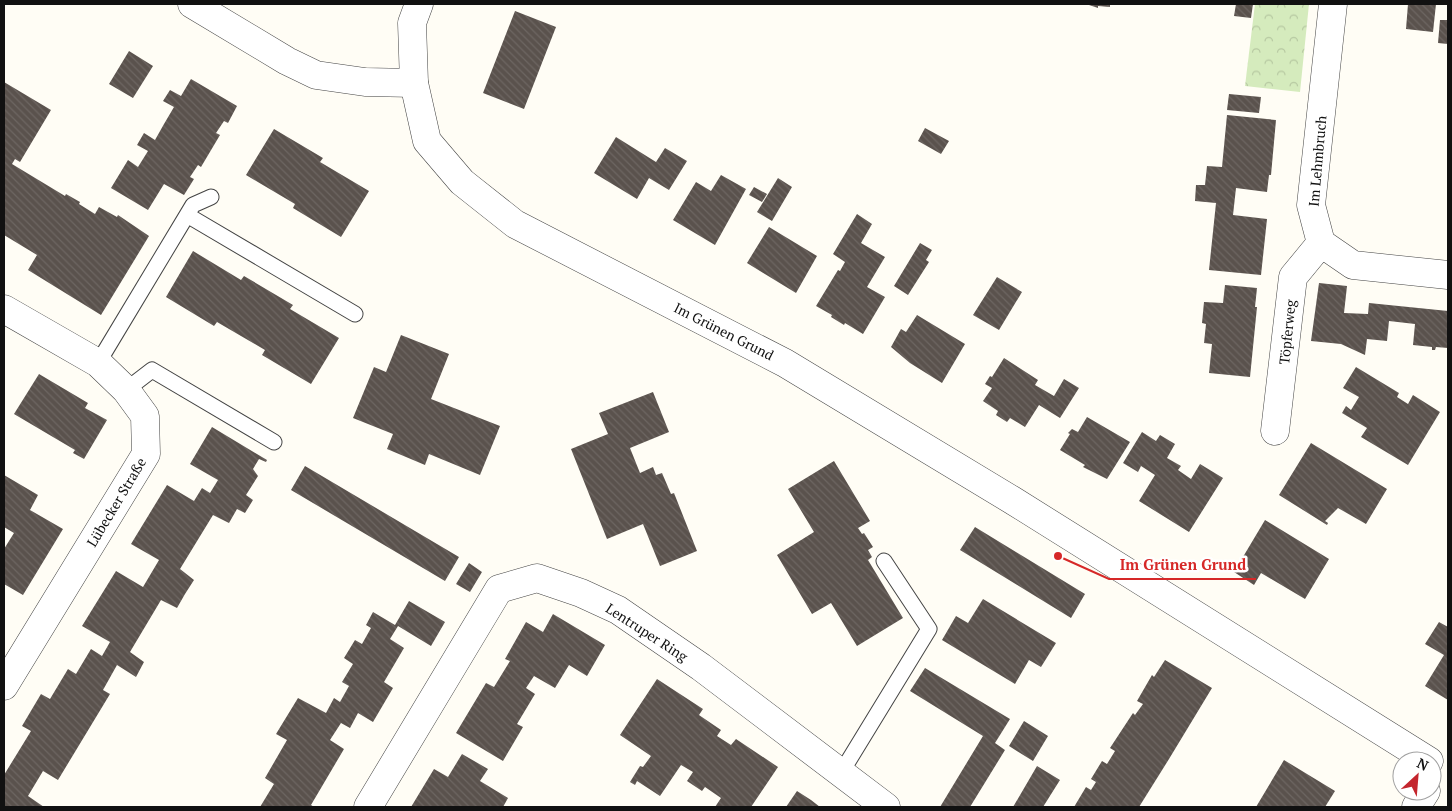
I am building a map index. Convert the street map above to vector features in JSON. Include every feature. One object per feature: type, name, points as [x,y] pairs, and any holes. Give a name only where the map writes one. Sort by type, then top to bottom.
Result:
[{"type":"street","points":[[192,4],[287,61],[316,75],[365,82],[414,83]]},
{"type":"street","name":"Im Grünen Grund","points":[[419,4],[412,23],[414,83],[427,141],[462,182],[515,224],[786,363],[1012,500],[1408,751]]},
{"type":"street","name":"Im Lehmbruch","points":[[1321,243],[1310,205],[1333,4]]},
{"type":"street","points":[[1321,243],[1353,265],[1448,275]]},
{"type":"street","name":"Töpferweg","points":[[1275,431],[1293,277],[1321,243]]},
{"type":"street","name":"Lübecker Straße","points":[[4,308],[98,363],[126,390],[144,416],[146,454],[4,686]]},
{"type":"street","name":"Lentruper Ring","points":[[368,807],[500,589],[537,578],[581,592],[618,610],[701,668],[886,807]]},
{"type":"lane","points":[[98,363],[193,204],[211,197]]},
{"type":"lane","points":[[187,215],[355,314]]},
{"type":"lane","points":[[126,390],[152,370],[274,442]]},
{"type":"lane","points":[[842,773],[929,629],[884,561]]},
{"type":"green space","points":[[1255,4],[1309,4],[1300,92],[1245,86]]},
{"type":"building","points":[[1089,4],[1110,4],[1110,7],[1098,6],[1098,8]]},
{"type":"building","points":[[1236,4],[1253,4],[1251,18],[1234,16]]},
{"type":"building","points":[[1408,4],[1436,4],[1433,32],[1406,29]]},
{"type":"building","points":[[515,11],[556,27],[524,109],[483,93]]},
{"type":"building","points":[[1440,20],[1448,20],[1448,44],[1438,43]]},
{"type":"building","points":[[129,51],[153,66],[133,98],[109,84]]},
{"type":"building","points":[[191,79],[237,106],[228,123],[224,121],[216,133],[220,135],[201,167],[198,165],[190,177],[194,179],[184,195],[164,184],[148,210],[111,188],[128,160],[138,167],[148,151],[137,145],[144,133],[155,140],[174,107],[163,101],[170,90],[181,96]]},
{"type":"building","points":[[4,82],[51,110],[20,162],[15,159],[12,164],[65,196],[66,194],[80,202],[79,204],[95,214],[99,207],[117,217],[118,215],[149,236],[101,315],[28,270],[37,255],[4,235]]},
{"type":"building","points":[[1229,94],[1261,97],[1259,113],[1227,110]]},
{"type":"building","points":[[1227,115],[1276,120],[1271,175],[1269,175],[1267,192],[1236,188],[1233,215],[1267,219],[1261,275],[1209,270],[1216,203],[1195,201],[1196,185],[1205,185],[1207,166],[1222,167]]},
{"type":"building","points":[[925,128],[949,141],[941,154],[918,141]]},
{"type":"building","points":[[274,129],[323,158],[320,162],[369,191],[341,237],[293,208],[295,204],[246,175]]},
{"type":"building","points":[[616,137],[656,162],[665,148],[687,161],[669,190],[649,178],[637,199],[594,173]]},
{"type":"building","points":[[721,175],[746,189],[715,245],[673,220],[696,182],[711,191]]},
{"type":"building","points":[[778,178],[792,187],[772,221],[757,212]]},
{"type":"building","points":[[754,187],[767,194],[762,202],[749,195]]},
{"type":"building","points":[[857,214],[872,224],[861,243],[885,257],[867,287],[885,297],[863,334],[845,323],[844,325],[831,317],[832,315],[816,306],[845,262],[833,254]]},
{"type":"building","points":[[769,227],[817,256],[796,293],[747,263]]},
{"type":"building","points":[[920,243],[932,250],[926,260],[929,262],[908,295],[894,286]]},
{"type":"building","points":[[193,251],[241,280],[244,276],[293,305],[290,309],[339,338],[311,384],[262,355],[265,350],[217,322],[214,326],[166,297]]},
{"type":"building","points":[[997,277],[1022,292],[999,330],[973,315]]},
{"type":"building","points":[[1319,283],[1347,286],[1344,313],[1368,314],[1369,303],[1448,311],[1448,348],[1436,347],[1435,350],[1432,350],[1432,347],[1413,345],[1415,324],[1389,321],[1387,341],[1367,339],[1365,355],[1341,344],[1311,341]]},
{"type":"building","points":[[1225,285],[1257,288],[1250,377],[1209,373],[1212,344],[1204,343],[1206,324],[1202,323],[1204,302],[1223,303]]},
{"type":"building","points":[[917,315],[965,344],[942,383],[910,363],[891,347],[901,329],[906,332]]},
{"type":"building","points":[[401,335],[449,354],[431,399],[500,426],[480,475],[429,454],[425,465],[387,449],[393,434],[353,418],[374,367],[386,372]]},
{"type":"building","points":[[1004,358],[1038,380],[1035,385],[1054,396],[1064,379],[1079,388],[1060,418],[1039,405],[1025,427],[1010,418],[1007,422],[996,415],[998,411],[983,401],[992,388],[985,384],[990,376],[992,377]]},
{"type":"building","points":[[1356,367],[1399,393],[1397,397],[1408,404],[1413,395],[1440,412],[1408,465],[1361,437],[1367,428],[1342,413],[1346,406],[1351,410],[1359,397],[1343,388]]},
{"type":"building","points":[[39,374],[88,403],[85,408],[107,420],[84,459],[73,453],[75,450],[14,414]]},
{"type":"building","points":[[653,392],[669,432],[630,448],[640,473],[653,467],[656,475],[662,473],[671,494],[674,493],[697,551],[660,566],[643,524],[607,539],[571,449],[608,434],[599,413]]},
{"type":"building","points":[[1087,417],[1130,442],[1107,479],[1083,467],[1085,465],[1060,450],[1070,434],[1068,433],[1072,429],[1078,432]]},
{"type":"building","points":[[212,427],[267,460],[266,462],[259,459],[253,469],[258,476],[246,495],[253,500],[245,513],[237,509],[229,523],[213,515],[180,569],[194,580],[177,608],[161,600],[130,652],[144,662],[136,677],[117,665],[103,690],[110,694],[58,780],[43,771],[28,796],[44,807],[4,807],[4,775],[31,731],[22,726],[41,694],[50,699],[68,669],[76,674],[91,649],[102,656],[110,642],[82,626],[116,571],[143,587],[159,560],[131,544],[167,485],[194,501],[202,488],[210,493],[218,480],[190,464]]},
{"type":"building","points":[[1142,432],[1156,441],[1160,435],[1175,444],[1167,458],[1181,466],[1178,470],[1191,479],[1200,464],[1223,478],[1189,532],[1139,501],[1155,475],[1141,466],[1138,472],[1123,463]]},
{"type":"building","points":[[1311,443],[1387,489],[1366,524],[1338,508],[1325,521],[1328,523],[1327,525],[1279,495]]},
{"type":"building","points":[[834,461],[870,521],[858,528],[862,534],[864,533],[873,547],[868,550],[872,557],[868,560],[903,618],[857,646],[831,603],[812,614],[777,555],[814,532],[788,489]]},
{"type":"building","points":[[305,466],[459,557],[445,581],[291,490]]},
{"type":"building","points":[[4,475],[38,495],[30,510],[63,529],[23,595],[4,584],[4,549],[14,533],[4,527]]},
{"type":"building","points":[[1265,520],[1329,559],[1305,599],[1261,573],[1254,585],[1234,572]]},
{"type":"building","points":[[975,527],[1085,594],[1071,618],[960,550]]},
{"type":"building","points":[[469,563],[482,572],[470,592],[456,584]]},
{"type":"building","points":[[983,599],[1056,643],[1041,667],[1029,660],[1015,684],[942,640],[956,616],[968,623]]},
{"type":"building","points":[[409,601],[445,622],[431,646],[398,626],[390,639],[404,648],[384,682],[393,688],[373,722],[358,713],[350,728],[341,723],[330,740],[344,749],[311,805],[314,807],[260,807],[274,784],[265,778],[287,740],[276,734],[298,698],[326,713],[334,698],[340,702],[349,686],[342,682],[353,664],[344,658],[355,640],[362,644],[371,628],[366,625],[373,612],[395,625]]},
{"type":"building","points":[[553,614],[605,645],[587,676],[569,665],[555,688],[534,676],[526,688],[535,694],[517,724],[523,727],[503,761],[456,733],[486,683],[494,687],[510,661],[505,659],[526,622],[543,632]]},
{"type":"building","points":[[1439,622],[1448,627],[1448,700],[1425,686],[1444,655],[1425,644]]},
{"type":"building","points":[[1165,660],[1212,688],[1169,759],[1139,807],[1074,807],[1086,787],[1091,790],[1096,782],[1091,779],[1102,761],[1107,764],[1115,751],[1110,748],[1133,713],[1135,715],[1143,704],[1137,701],[1152,675],[1154,677]]},
{"type":"building","points":[[925,668],[1010,719],[995,743],[1005,750],[970,807],[940,807],[983,736],[910,691]]},
{"type":"building","points":[[657,679],[703,709],[699,715],[721,730],[717,736],[731,745],[736,739],[778,767],[751,807],[715,807],[721,798],[705,787],[702,791],[687,781],[693,772],[681,765],[660,796],[637,781],[635,785],[630,782],[640,766],[643,767],[651,756],[620,735]]},
{"type":"building","points":[[1024,721],[1048,736],[1033,761],[1009,746]]},
{"type":"building","points":[[462,754],[488,769],[480,781],[508,798],[503,807],[411,807],[434,769],[448,777]]},
{"type":"building","points":[[1284,760],[1335,791],[1325,807],[1256,807]]},
{"type":"building","points":[[1037,766],[1060,780],[1043,807],[1013,807]]},
{"type":"building","points":[[797,791],[811,800],[820,807],[786,807]]},
{"type":"place","name":"Im Grünen Grund","points":[[1058,556]]}]
